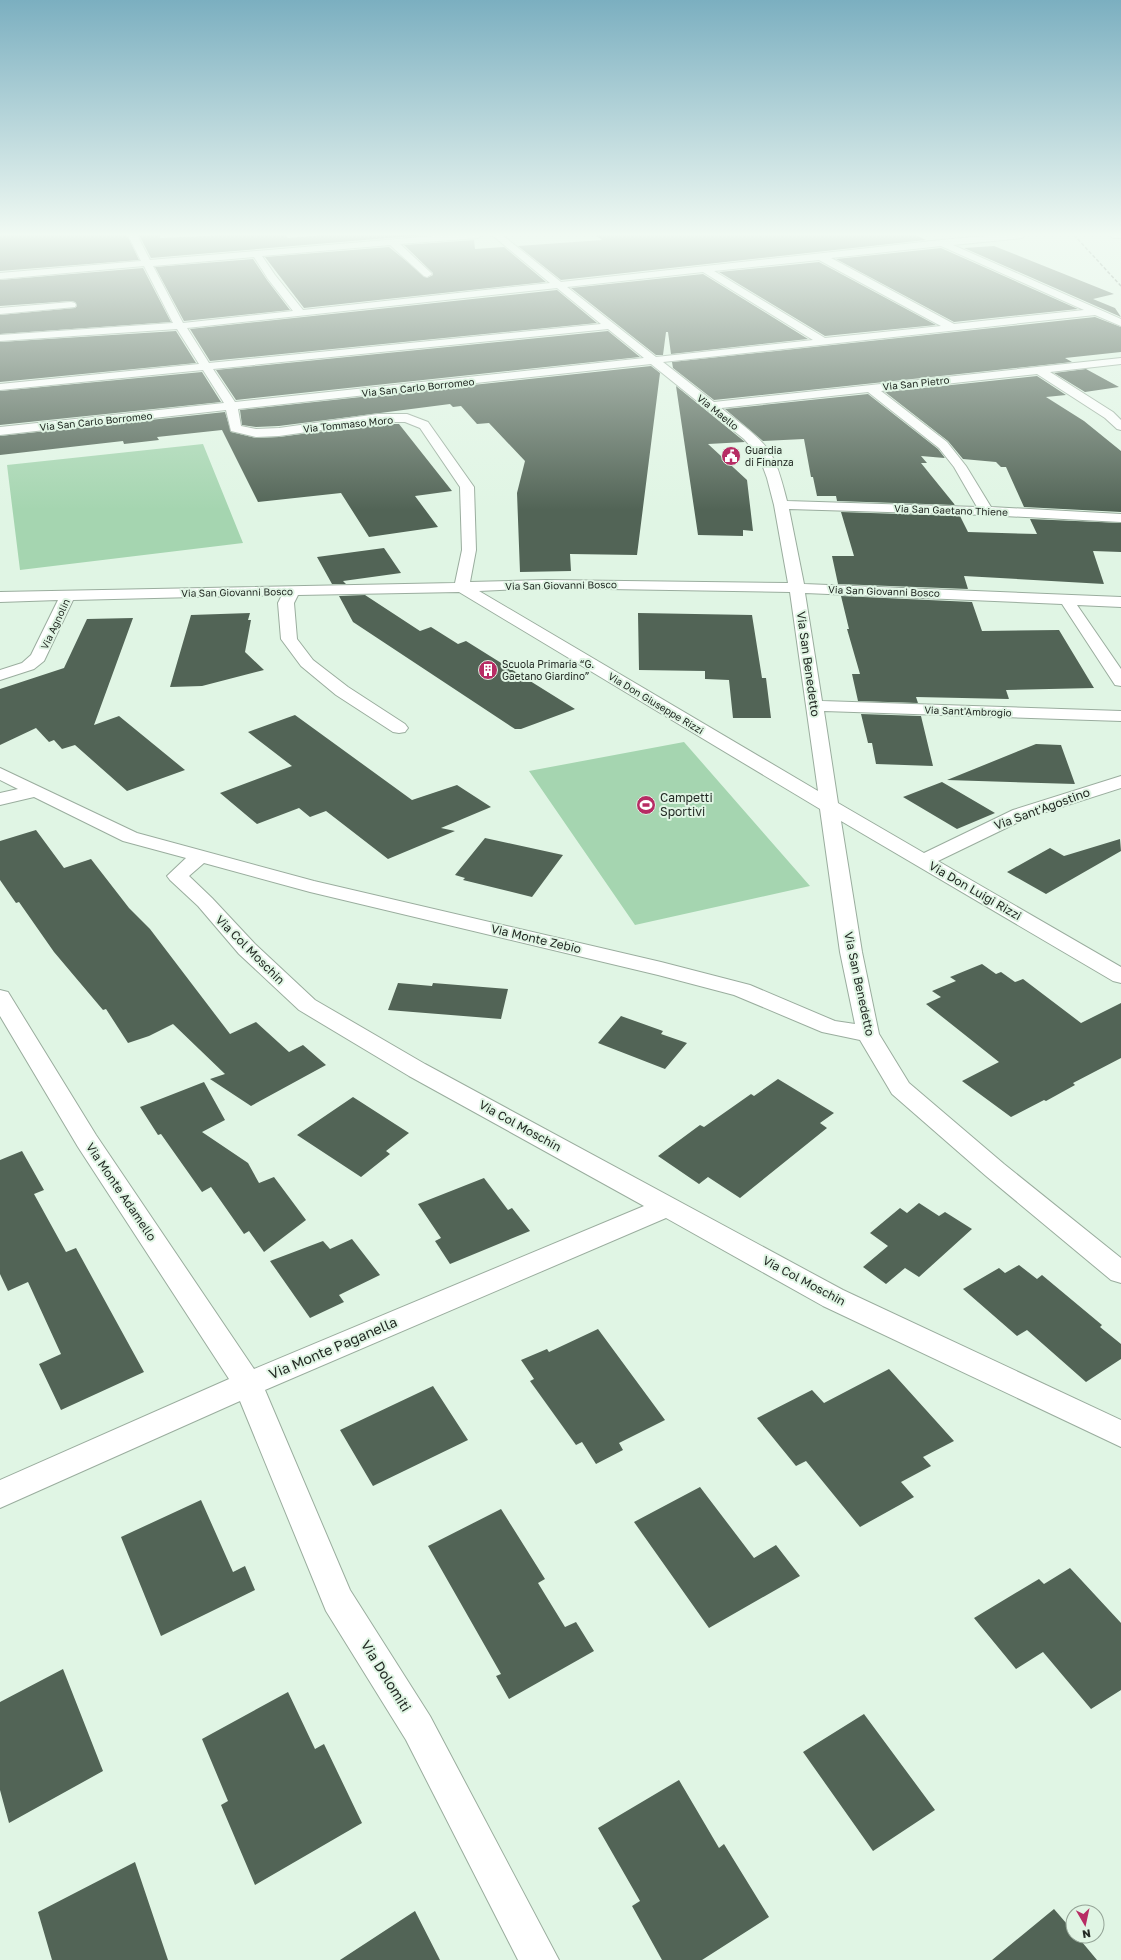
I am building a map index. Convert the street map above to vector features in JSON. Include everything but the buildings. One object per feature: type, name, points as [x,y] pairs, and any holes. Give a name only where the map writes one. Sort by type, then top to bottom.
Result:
[{"type":"street","points":[[0,338],[173,326]]},
{"type":"street","points":[[180,326],[232,407]]},
{"type":"street","points":[[0,387],[606,326]]},
{"type":"street","name":"Via Maello","points":[[612,326],[748,436],[765,455],[774,478],[781,505],[797,588]]},
{"type":"street","points":[[799,326],[824,342]]},
{"type":"street","name":"Via San Carlo Borromeo","points":[[0,431],[967,326]]},
{"type":"street","points":[[0,329],[31,328],[44,330],[49,335]]},
{"type":"street","name":"Via San Pietro","points":[[711,406],[1121,361]]},
{"type":"street","points":[[1039,370],[1109,415],[1121,426]]},
{"type":"street","points":[[870,388],[943,445],[960,466],[986,511]]},
{"type":"street","name":"Via Tommaso Moro","points":[[232,407],[235,428],[256,433],[279,432],[378,418],[407,418],[424,426],[452,462],[467,487],[469,550],[462,587]]},
{"type":"street","name":"Via San Gaetano Thiene","points":[[781,505],[986,511],[1121,518]]},
{"type":"street","name":"Via San Giovanni Bosco","points":[[0,597],[554,584],[797,588],[1121,602]]},
{"type":"street","name":"Via Don Giuseppe Rizzi","points":[[462,587],[829,806]]},
{"type":"street","name":"Via San Benedetto","points":[[797,588],[851,952],[868,1034],[900,1088],[995,1170],[1121,1273]]},
{"type":"street","points":[[292,591],[286,604],[289,639],[307,662],[342,691],[399,728]]},
{"type":"street","name":"Via Agnolin","points":[[0,675],[28,666],[38,658],[68,595]]},
{"type":"street","points":[[1066,599],[1121,681]]},
{"type":"street","name":"Via Sant'Ambrogio","points":[[814,706],[1121,716]]},
{"type":"street","points":[[0,774],[130,837],[200,856]]},
{"type":"street","name":"Via Sant'Agostino","points":[[923,861],[1020,814],[1121,782]]},
{"type":"street","points":[[0,800],[35,791]]},
{"type":"street","name":"Via Don Luigi Rizzi","points":[[829,806],[1121,976]]},
{"type":"street","name":"Via Monte Zebio","points":[[200,856],[310,886],[660,969],[742,990],[830,1027],[868,1034]]},
{"type":"street","name":"Via Col Moschin","points":[[200,856],[177,876],[204,902],[247,949],[307,1005],[417,1070],[833,1298],[1121,1434]]},
{"type":"street","name":"Via Monte Adamello","points":[[0,997],[87,1141],[248,1384]]},
{"type":"street","name":"Via Monte Paganella","points":[[0,1494],[248,1384],[668,1207]]},
{"type":"street","name":"Via Dolomiti","points":[[248,1384],[338,1600],[418,1728],[539,1960]]},
{"type":"green space","points":[[203,444],[243,543],[20,570],[7,465]]},
{"type":"green space","name":"Campetti Sportivi","points":[[684,742],[810,886],[635,925],[529,771]]},
{"type":"place","name":"Guardia di Finanza","points":[[731,456]]},
{"type":"place","name":"Scuola Primaria “G. Gaetano Giardino”","points":[[488,670]]},
{"type":"place","name":"Campetti Sportivi","points":[[646,805]]}]
